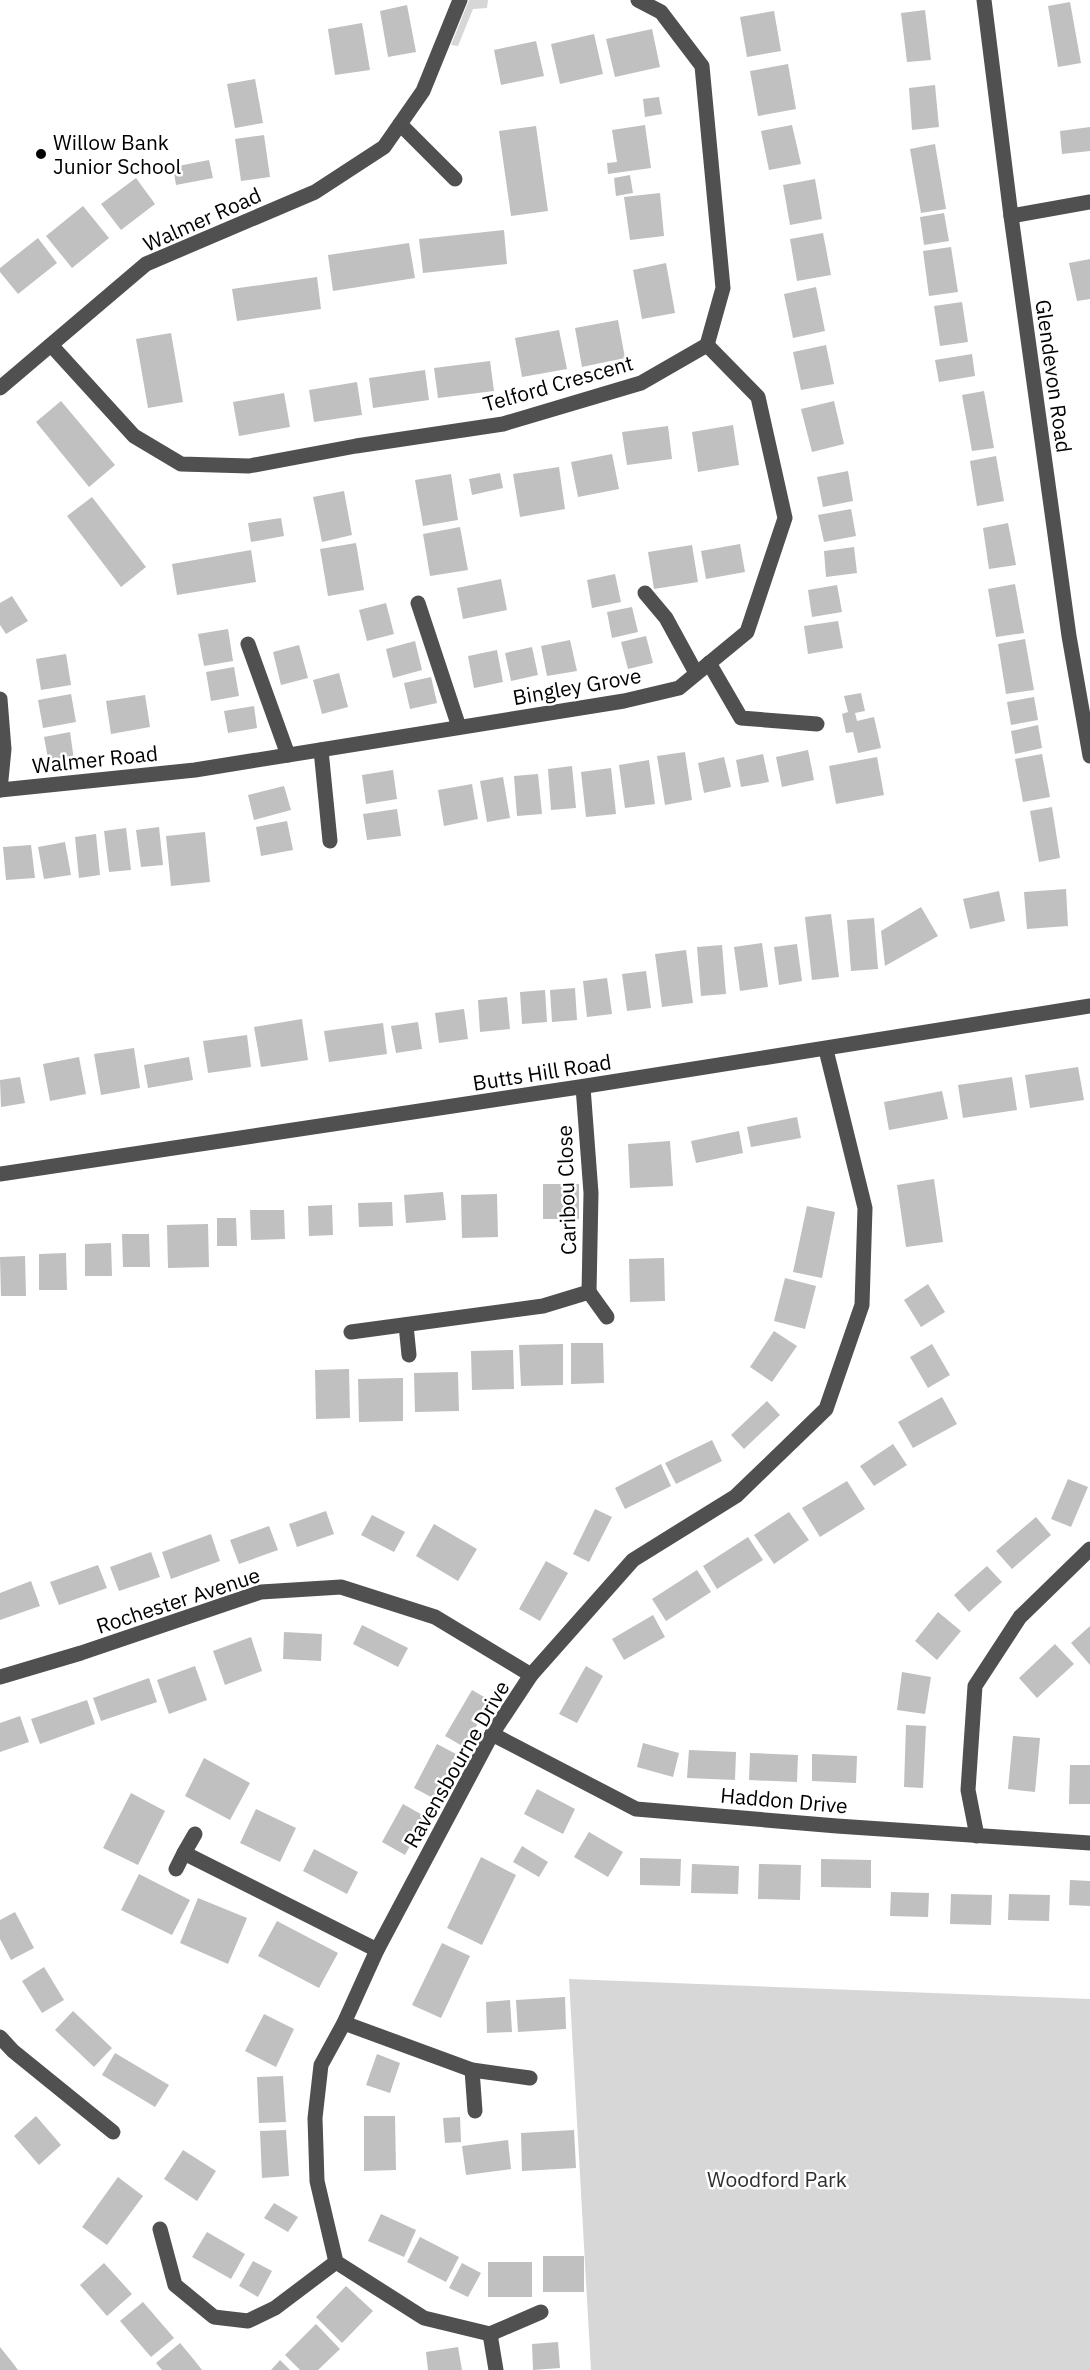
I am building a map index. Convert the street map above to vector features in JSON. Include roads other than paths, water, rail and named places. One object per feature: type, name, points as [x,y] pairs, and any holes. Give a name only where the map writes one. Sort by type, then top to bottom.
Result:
[{"type":"street","name":"Walmer Road","points":[[0,388],[146,264],[315,192],[384,147],[423,90],[459,0]]},
{"type":"street","points":[[638,0],[661,12],[702,66],[723,288],[707,345]]},
{"type":"street","name":"Glendevon Road","points":[[984,0],[1011,216],[1069,636],[1084,686],[1090,756]]},
{"type":"street","points":[[400,124],[455,179]]},
{"type":"street","points":[[1011,216],[1090,202]]},
{"type":"street","name":"Telford Crescent","points":[[51,345],[134,436],[181,464],[249,466],[356,446],[503,424],[641,383],[707,345]]},
{"type":"street","name":"Bingley Grove","points":[[195,770],[624,701],[679,688],[747,632],[785,518],[758,397],[707,345]]},
{"type":"street","points":[[645,593],[666,618],[696,674]]},
{"type":"street","points":[[418,603],[459,727]]},
{"type":"street","points":[[248,644],[288,755]]},
{"type":"street","points":[[709,663],[741,718],[817,724]]},
{"type":"street","name":"Walmer Road","points":[[0,699],[4,749],[0,790],[195,770]]},
{"type":"street","points":[[321,750],[330,841]]},
{"type":"street","name":"Butts Hill Road","points":[[0,1174],[826,1050],[1090,1006]]},
{"type":"street","name":"Ravensbourne Drive","points":[[336,2262],[317,2181],[315,2118],[321,2065],[344,2023],[377,1950],[492,1734],[531,1675],[633,1560],[736,1496],[826,1409],[862,1305],[865,1208],[826,1050]]},
{"type":"street","name":"Caribou Close","points":[[583,1087],[591,1193],[589,1292]]},
{"type":"street","points":[[351,1332],[543,1306],[589,1292],[607,1317]]},
{"type":"street","points":[[406,1325],[409,1355]]},
{"type":"street","points":[[976,1836],[968,1790],[975,1686],[1020,1617],[1090,1549]]},
{"type":"street","name":"Rochester Avenue","points":[[0,1677],[81,1653],[261,1592],[341,1587],[435,1617],[531,1675]]},
{"type":"street","name":"Haddon Drive","points":[[492,1734],[636,1809],[837,1826],[1090,1843]]},
{"type":"street","points":[[176,1869],[195,1834]]},
{"type":"street","points":[[184,1853],[377,1950]]},
{"type":"street","points":[[344,2023],[472,2070],[530,2079]]},
{"type":"street","points":[[0,2037],[13,2051],[113,2132]]},
{"type":"street","points":[[472,2070],[475,2110]]},
{"type":"street","points":[[160,2229],[175,2285],[214,2316],[248,2321],[274,2308],[336,2262],[424,2318],[490,2334],[541,2312]]},
{"type":"street","points":[[490,2334],[496,2370]]},
{"type":"place","name":"Willow Bank Junior School","points":[[41,154]]},
{"type":"park label","name":"Woodford Park","points":[[777,2179]]}]
